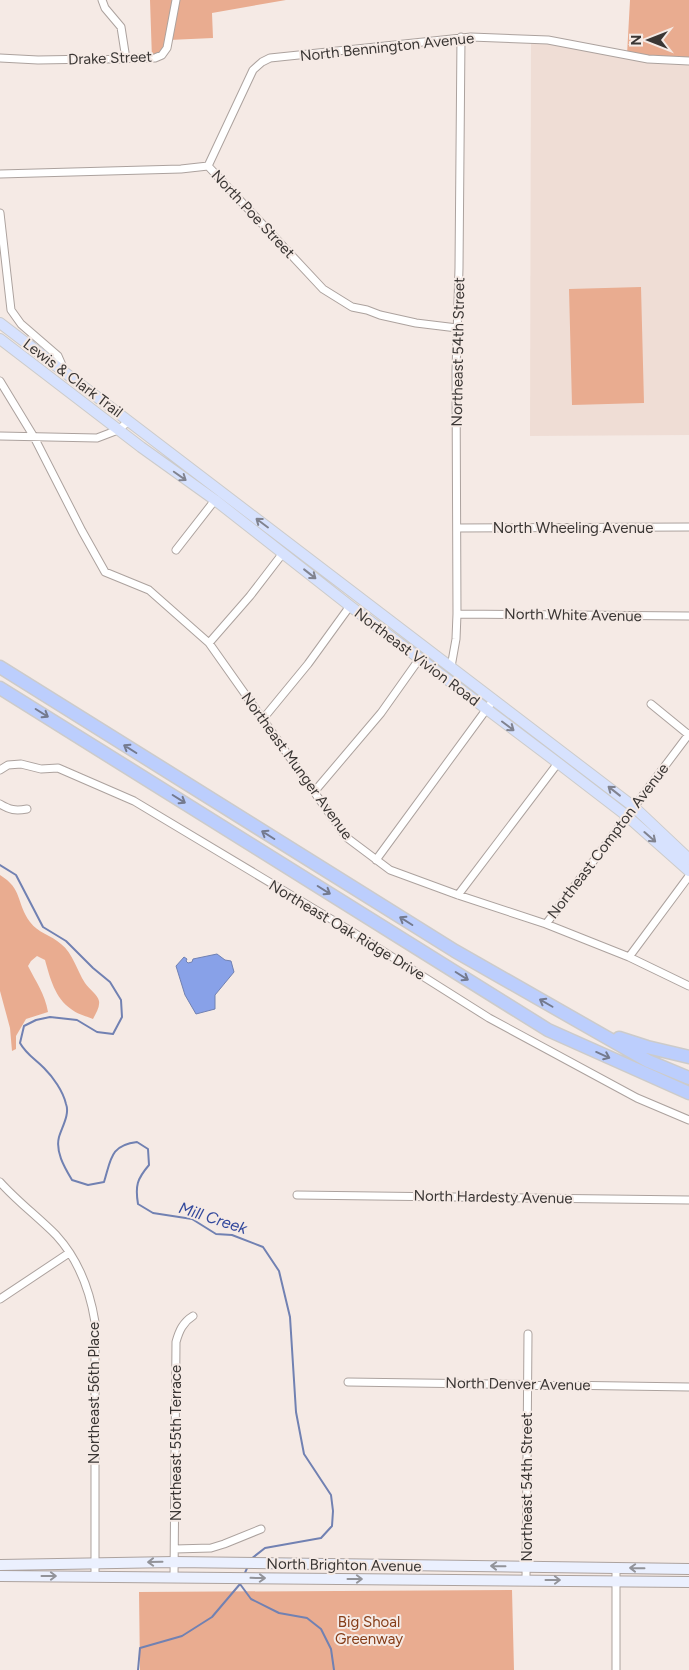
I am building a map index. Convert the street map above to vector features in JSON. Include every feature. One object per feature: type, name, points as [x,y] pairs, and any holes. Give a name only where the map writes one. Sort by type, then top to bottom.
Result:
[{"type":"highway","points":[[0,668],[455,951],[648,1061],[689,1078]]},
{"type":"highway","points":[[0,688],[548,1030],[689,1093]]},
{"type":"highway","points":[[588,1027],[648,1047],[689,1057]]},
{"type":"main road","name":"Lewis & Clark Trail","points":[[0,322],[145,433]]},
{"type":"main road","name":"Lewis & Clark Trail","points":[[0,339],[141,448]]},
{"type":"main road","name":"Northeast Vivion Road","points":[[145,433],[634,807],[689,859]]},
{"type":"main road","name":"Northeast Vivion Road","points":[[141,448],[215,500],[350,606],[627,816],[689,872]]},
{"type":"main road","name":"North Brighton Avenue","points":[[0,1565],[174,1562],[689,1569]]},
{"type":"main road","name":"North Brighton Avenue","points":[[0,1576],[689,1582]]},
{"type":"street","points":[[102,0],[105,8],[121,27],[126,59]]},
{"type":"street","name":"Drake Street","points":[[0,58],[38,60],[155,58],[167,48],[176,0]]},
{"type":"street","name":"North Bennington Avenue","points":[[208,166],[254,70],[266,60],[461,38],[548,40],[648,59],[689,62]]},
{"type":"street","name":"Northeast 54th Street","points":[[451,667],[456,639],[457,614],[457,328],[461,38]]},
{"type":"street","name":"North Poe Street","points":[[0,174],[181,169],[208,166],[323,290],[333,297],[352,307],[416,323],[457,328]]},
{"type":"street","points":[[0,214],[11,310],[21,324],[58,356],[65,372]]},
{"type":"street","name":"Northeast Munger Avenue","points":[[0,381],[34,437],[105,572],[149,590],[209,643],[346,837],[390,870],[546,924],[629,957],[689,986]]},
{"type":"street","points":[[0,436],[98,438],[118,430],[129,421]]},
{"type":"street","points":[[176,550],[215,500]]},
{"type":"street","name":"North Wheeling Avenue","points":[[457,528],[689,527]]},
{"type":"street","points":[[209,643],[250,596],[283,553]]},
{"type":"street","points":[[262,720],[308,664],[350,606]]},
{"type":"street","name":"North White Avenue","points":[[457,614],[689,616]]},
{"type":"street","points":[[314,792],[381,713],[420,658]]},
{"type":"street","points":[[376,860],[494,699]]},
{"type":"street","points":[[651,704],[689,734]]},
{"type":"street","name":"Northeast Compton Avenue","points":[[546,924],[689,734]]},
{"type":"street","points":[[458,895],[558,763]]},
{"type":"street","name":"Northeast Oak Ridge Drive","points":[[0,770],[8,765],[21,764],[42,769],[58,768],[134,801],[343,926],[489,1018],[637,1098],[689,1120]]},
{"type":"street","points":[[0,804],[10,810],[27,809]]},
{"type":"street","points":[[629,957],[689,876]]},
{"type":"street","name":"Northeast 56th Place","points":[[1,1186],[56,1236],[69,1253],[85,1283],[95,1322],[95,1576]]},
{"type":"street","name":"North Hardesty Avenue","points":[[297,1195],[689,1200]]},
{"type":"street","points":[[0,1299],[69,1253]]},
{"type":"street","name":"Northeast 55th Terrace","points":[[174,1577],[176,1342],[181,1328],[193,1316]]},
{"type":"street","name":"Northeast 54th Street","points":[[526,1580],[528,1334]]},
{"type":"street","name":"North Denver Avenue","points":[[348,1382],[689,1387]]},
{"type":"street","points":[[175,1549],[210,1548],[261,1529]]},
{"type":"street","points":[[616,1568],[616,1670]]},
{"type":"shaded area","points":[[531,42],[689,61],[689,435],[530,436]]},
{"type":"green space","points":[[150,0],[286,0],[212,13],[213,38],[169,40],[167,48],[152,59]]},
{"type":"green space","points":[[630,0],[689,0],[689,61],[627,55]]},
{"type":"green space","points":[[641,287],[644,403],[572,405],[569,289]]},
{"type":"green space","points":[[0,875],[16,891],[33,926],[57,941],[69,952],[85,983],[99,1001],[93,1019],[73,1011],[57,993],[51,981],[45,960],[37,956],[28,966],[42,994],[48,1012],[26,1019],[16,1036],[16,1049],[12,1051],[10,1028],[0,991]]},
{"type":"green space","name":"Big Shoal Greenway","points":[[512,1590],[514,1670],[140,1670],[139,1592]]},
{"type":"water","points":[[217,954],[225,960],[231,961],[234,972],[215,995],[215,1009],[196,1014],[185,995],[176,966],[184,957],[188,963],[192,962],[193,959]]},
{"type":"waterway","name":"Mill Creek","points":[[0,865],[16,875],[43,927],[66,941],[110,982],[121,1000],[122,1017],[113,1034],[97,1032],[77,1020],[50,1017],[36,1020],[24,1026],[20,1043],[22,1047],[51,1076],[65,1099],[67,1112],[59,1137],[58,1148],[61,1160],[72,1180],[88,1185],[104,1182],[110,1160],[117,1150],[121,1146],[137,1142],[148,1149],[149,1165],[138,1183],[138,1204],[153,1213],[192,1219],[216,1234],[232,1235],[263,1247],[279,1271],[290,1317],[296,1412],[304,1454],[331,1495],[332,1526],[321,1538],[265,1548],[251,1559]]},
{"type":"waterway","name":"Mill Creek","points":[[244,1575],[248,1566]]},
{"type":"waterway","name":"Mill Creek","points":[[241,1582],[240,1584],[251,1599],[279,1613],[307,1618],[321,1629],[331,1649],[334,1670]]},
{"type":"waterway","points":[[138,1670],[140,1648],[182,1636],[212,1617],[240,1584]]}]
